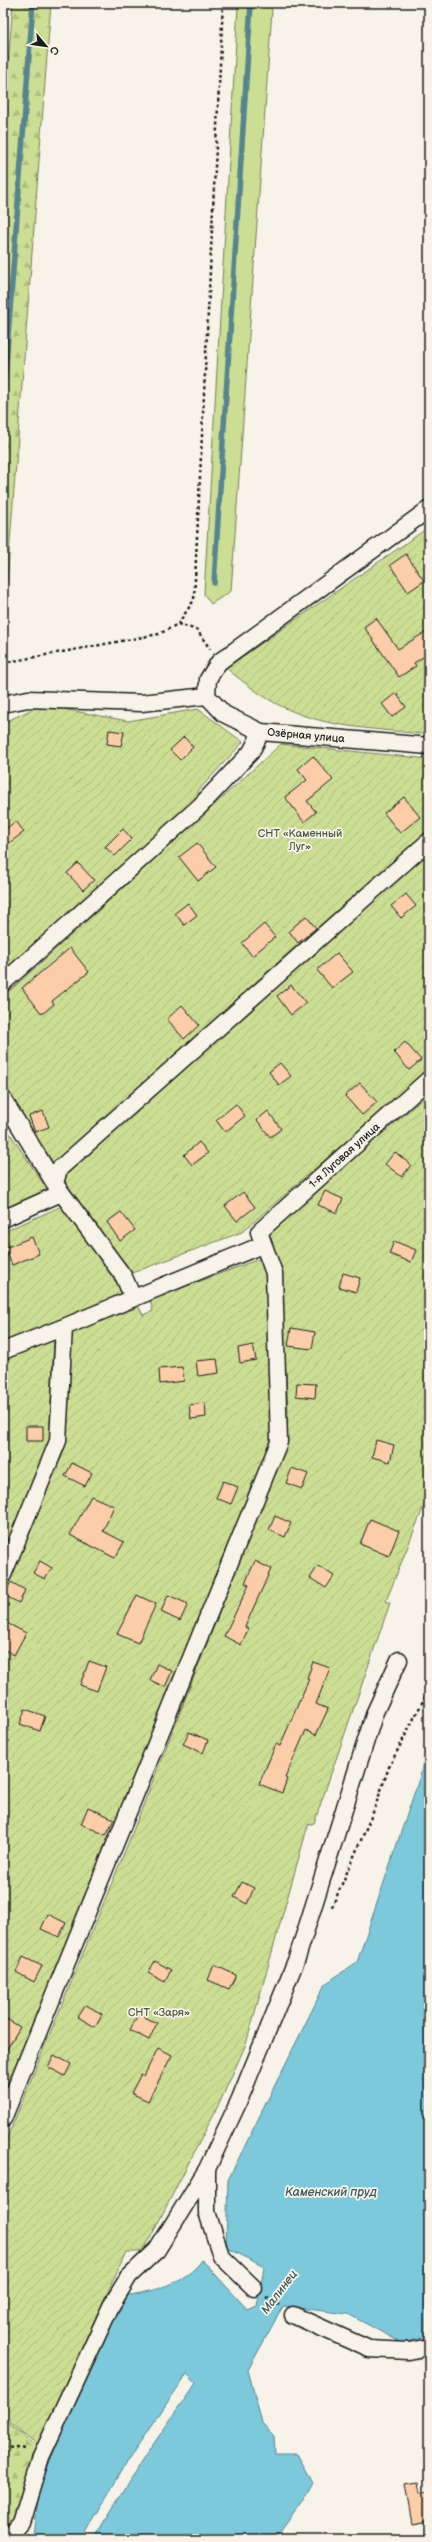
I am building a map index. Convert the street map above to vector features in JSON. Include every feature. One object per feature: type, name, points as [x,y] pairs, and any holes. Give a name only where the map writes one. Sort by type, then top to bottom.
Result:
[{"type":"street","points":[[3,704],[28,699],[141,703],[207,696],[208,679],[219,662],[429,509]]},
{"type":"street","name":"Озёрная улица","points":[[207,696],[224,714],[261,732],[429,746]]},
{"type":"street","points":[[3,983],[200,806],[250,752],[261,732]]},
{"type":"street","points":[[58,1188],[59,1168],[429,840]]},
{"type":"street","name":"1-я Луговая улица","points":[[3,1351],[133,1298],[260,1239],[429,1078]]},
{"type":"street","points":[[3,1098],[58,1188],[124,1277],[133,1298]]},
{"type":"street","points":[[3,1219],[58,1188]]},
{"type":"street","points":[[3,2119],[279,1442],[274,1273],[260,1239]]},
{"type":"street","points":[[3,1575],[58,1441],[64,1327]]},
{"type":"street","points":[[8,2539],[21,2523],[45,2448],[111,2306],[129,2276],[157,2250],[207,2169],[239,2101],[297,1958],[376,1712],[399,1660]]},
{"type":"street","points":[[207,2169],[207,2212],[221,2256],[254,2288]]},
{"type":"street","points":[[293,2315],[369,2349],[409,2352],[429,2346]]},
{"type":"path","points":[[3,662],[159,634],[178,624],[194,600],[223,3]]},
{"type":"path","points":[[178,624],[196,630],[219,662]]},
{"type":"path","points":[[254,2288],[293,2315]]},
{"type":"path","points":[[3,2447],[45,2448]]},
{"type":"green space","points":[[13,3],[51,3],[3,634],[3,128]]},
{"type":"green space","points":[[253,3],[268,3],[272,10],[231,591],[211,604],[204,594],[238,6]]},
{"type":"green space","points":[[429,527],[429,729],[421,734],[356,727],[307,717],[283,707],[266,697],[226,668]]},
{"type":"green space","points":[[41,705],[128,721],[198,709],[243,742],[198,791],[200,796],[3,975],[3,723]]},
{"type":"green space","name":"СНТ «Каменный Луг»","points":[[281,744],[429,759],[429,836],[54,1164],[3,1088],[3,997]]},
{"type":"green space","points":[[429,851],[429,1069],[242,1232],[132,1273],[66,1186],[65,1176]]},
{"type":"green space","name":"СНТ «Заря»","points":[[429,1093],[429,1493],[386,1601],[390,1603],[314,1823],[308,1825],[246,2044],[220,2102],[143,2252],[126,2252],[38,2444],[3,2417],[3,2148],[127,1846],[286,1444],[288,1410],[280,1273],[264,1236]]},
{"type":"green space","points":[[3,1123],[48,1191],[3,1211]]},
{"type":"green space","points":[[62,1206],[125,1295],[3,1343],[3,1232]]},
{"type":"green space","points":[[259,1259],[266,1271],[272,1443],[3,2096],[3,1587],[64,1451],[71,1330],[139,1307],[143,1315],[153,1311],[150,1300]]},
{"type":"green space","points":[[54,1340],[49,1445],[3,1558],[3,1359]]},
{"type":"green space","points":[[3,2419],[37,2446],[15,2517],[3,2531]]},
{"type":"water","points":[[429,1734],[429,2336],[402,2343],[348,2314],[283,2306],[248,2370],[262,2423],[274,2436],[275,2454],[297,2454],[313,2482],[302,2502],[275,2539],[94,2539],[145,2456],[196,2383],[187,2374],[134,2451],[81,2539],[33,2539],[37,2494],[75,2398],[122,2296],[133,2295],[166,2286],[187,2275],[202,2260],[248,2310],[257,2306],[264,2267],[226,2247],[228,2180],[325,1984],[357,1962],[420,1776]]},
{"type":"building","points":[[406,554],[424,581],[408,592],[390,565]]},
{"type":"building","points":[[376,618],[398,649],[429,630],[429,653],[414,663],[416,666],[399,677],[364,627]]},
{"type":"building","points":[[396,693],[406,707],[392,717],[382,704]]},
{"type":"building","points":[[109,730],[124,732],[121,746],[107,744]]},
{"type":"building","points":[[184,737],[193,747],[180,760],[170,750]]},
{"type":"building","points":[[313,756],[333,780],[307,801],[316,812],[304,822],[285,797],[307,780],[298,769]]},
{"type":"building","points":[[404,797],[420,817],[400,833],[384,813]]},
{"type":"building","points":[[16,821],[24,832],[9,843],[3,835],[3,831]]},
{"type":"building","points":[[123,829],[132,839],[115,856],[105,847]]},
{"type":"building","points":[[197,843],[216,867],[198,881],[179,857]]},
{"type":"building","points":[[78,863],[94,880],[83,890],[67,873]]},
{"type":"building","points":[[406,894],[416,906],[401,918],[391,906]]},
{"type":"building","points":[[188,903],[197,915],[184,925],[175,913]]},
{"type":"building","points":[[306,916],[316,928],[298,943],[289,931]]},
{"type":"building","points":[[264,924],[275,937],[252,956],[242,943]]},
{"type":"building","points":[[70,948],[89,972],[52,1001],[54,1004],[42,1014],[22,988]]},
{"type":"building","points":[[337,953],[353,972],[332,988],[317,970]]},
{"type":"building","points":[[291,985],[306,1003],[291,1015],[277,996]]},
{"type":"building","points":[[182,1005],[199,1025],[184,1039],[167,1019]]},
{"type":"building","points":[[405,1042],[421,1060],[409,1070],[394,1052]]},
{"type":"building","points":[[280,1063],[291,1076],[279,1085],[269,1072]]},
{"type":"building","points":[[360,1083],[377,1102],[362,1115],[345,1096]]},
{"type":"building","points":[[236,1104],[245,1116],[225,1132],[216,1120]]},
{"type":"building","points":[[43,1111],[49,1127],[35,1132],[29,1116]]},
{"type":"building","points":[[268,1111],[281,1129],[270,1137],[257,1120]]},
{"type":"building","points":[[199,1142],[208,1153],[192,1165],[184,1155]]},
{"type":"building","points":[[395,1152],[411,1165],[402,1177],[385,1164]]},
{"type":"building","points":[[325,1191],[343,1199],[337,1213],[318,1205]]},
{"type":"building","points":[[243,1192],[255,1207],[237,1221],[225,1206]]},
{"type":"building","points":[[121,1212],[135,1230],[120,1241],[107,1222]]},
{"type":"building","points":[[32,1237],[39,1254],[12,1265],[5,1248]]},
{"type":"building","points":[[394,1241],[416,1250],[411,1262],[389,1254]]},
{"type":"building","points":[[343,1273],[360,1278],[356,1292],[339,1287]]},
{"type":"building","points":[[291,1328],[315,1332],[312,1349],[288,1346]]},
{"type":"building","points":[[253,1345],[256,1360],[240,1363],[238,1348]]},
{"type":"building","points":[[217,1359],[219,1373],[198,1376],[196,1361]]},
{"type":"building","points":[[182,1367],[184,1381],[160,1384],[159,1369]]},
{"type":"building","points":[[297,1383],[316,1384],[315,1398],[296,1396]]},
{"type":"building","points":[[205,1403],[206,1417],[191,1419],[189,1405]]},
{"type":"building","points":[[26,1426],[43,1426],[43,1441],[26,1441]]},
{"type":"building","points":[[376,1440],[394,1445],[390,1462],[372,1457]]},
{"type":"building","points":[[72,1463],[92,1473],[85,1486],[65,1476]]},
{"type":"building","points":[[292,1468],[308,1474],[302,1489],[286,1483]]},
{"type":"building","points":[[223,1481],[238,1487],[231,1504],[216,1498]]},
{"type":"building","points":[[91,1496],[114,1506],[103,1531],[124,1542],[115,1558],[70,1535]]},
{"type":"building","points":[[275,1516],[291,1523],[285,1537],[269,1530]]},
{"type":"building","points":[[370,1519],[399,1531],[389,1556],[360,1544]]},
{"type":"building","points":[[40,1561],[52,1568],[45,1579],[33,1573]]},
{"type":"building","points":[[255,1561],[271,1569],[245,1627],[248,1629],[241,1645],[224,1636],[249,1585],[245,1583]]},
{"type":"building","points":[[318,1566],[334,1576],[326,1588],[310,1578]]},
{"type":"building","points":[[11,1582],[25,1590],[19,1603],[4,1595]]},
{"type":"building","points":[[137,1595],[156,1604],[138,1643],[117,1634]]},
{"type":"building","points":[[168,1595],[188,1604],[180,1621],[161,1612]]},
{"type":"building","points":[[3,1621],[26,1633],[14,1655],[3,1649]]},
{"type":"building","points":[[89,1661],[106,1667],[97,1691],[80,1685]]},
{"type":"building","points":[[313,1662],[330,1668],[316,1704],[328,1709],[316,1735],[306,1730],[285,1778],[287,1779],[282,1793],[259,1784],[276,1744],[280,1746],[309,1679],[307,1678]]},
{"type":"building","points":[[157,1664],[172,1671],[165,1687],[150,1680]]},
{"type":"building","points":[[25,1709],[45,1716],[40,1731],[20,1724]]},
{"type":"building","points":[[189,1732],[208,1740],[203,1753],[183,1744]]},
{"type":"building","points":[[88,1807],[114,1819],[106,1835],[81,1824]]},
{"type":"building","points":[[242,1882],[254,1888],[247,1904],[234,1897]]},
{"type":"building","points":[[48,1914],[66,1923],[59,1937],[41,1929]]},
{"type":"building","points":[[23,1957],[42,1966],[34,1982],[16,1972]]},
{"type":"building","points":[[155,1961],[171,1970],[165,1982],[148,1973]]},
{"type":"building","points":[[214,1965],[236,1975],[229,1989],[208,1980]]},
{"type":"building","points":[[86,2005],[102,2014],[95,2027],[78,2017]]},
{"type":"building","points":[[138,2014],[157,2023],[149,2040],[130,2030]]},
{"type":"building","points":[[3,2017],[20,2027],[3,2056]]},
{"type":"building","points":[[158,2048],[172,2055],[148,2101],[131,2093],[141,2074],[144,2076]]},
{"type":"building","points":[[54,2055],[71,2064],[65,2076],[48,2067]]},
{"type":"building","points":[[419,2482],[421,2492],[429,2491],[429,2520],[412,2523],[405,2484]]},
{"type":"waterway","points":[[3,403],[33,3]]},
{"type":"waterway","points":[[214,583],[251,3]]},
{"type":"water label","name":"Каменский пруд","points":[[331,2192]]},
{"type":"water label","name":"Малинец","points":[[279,2292]]}]
